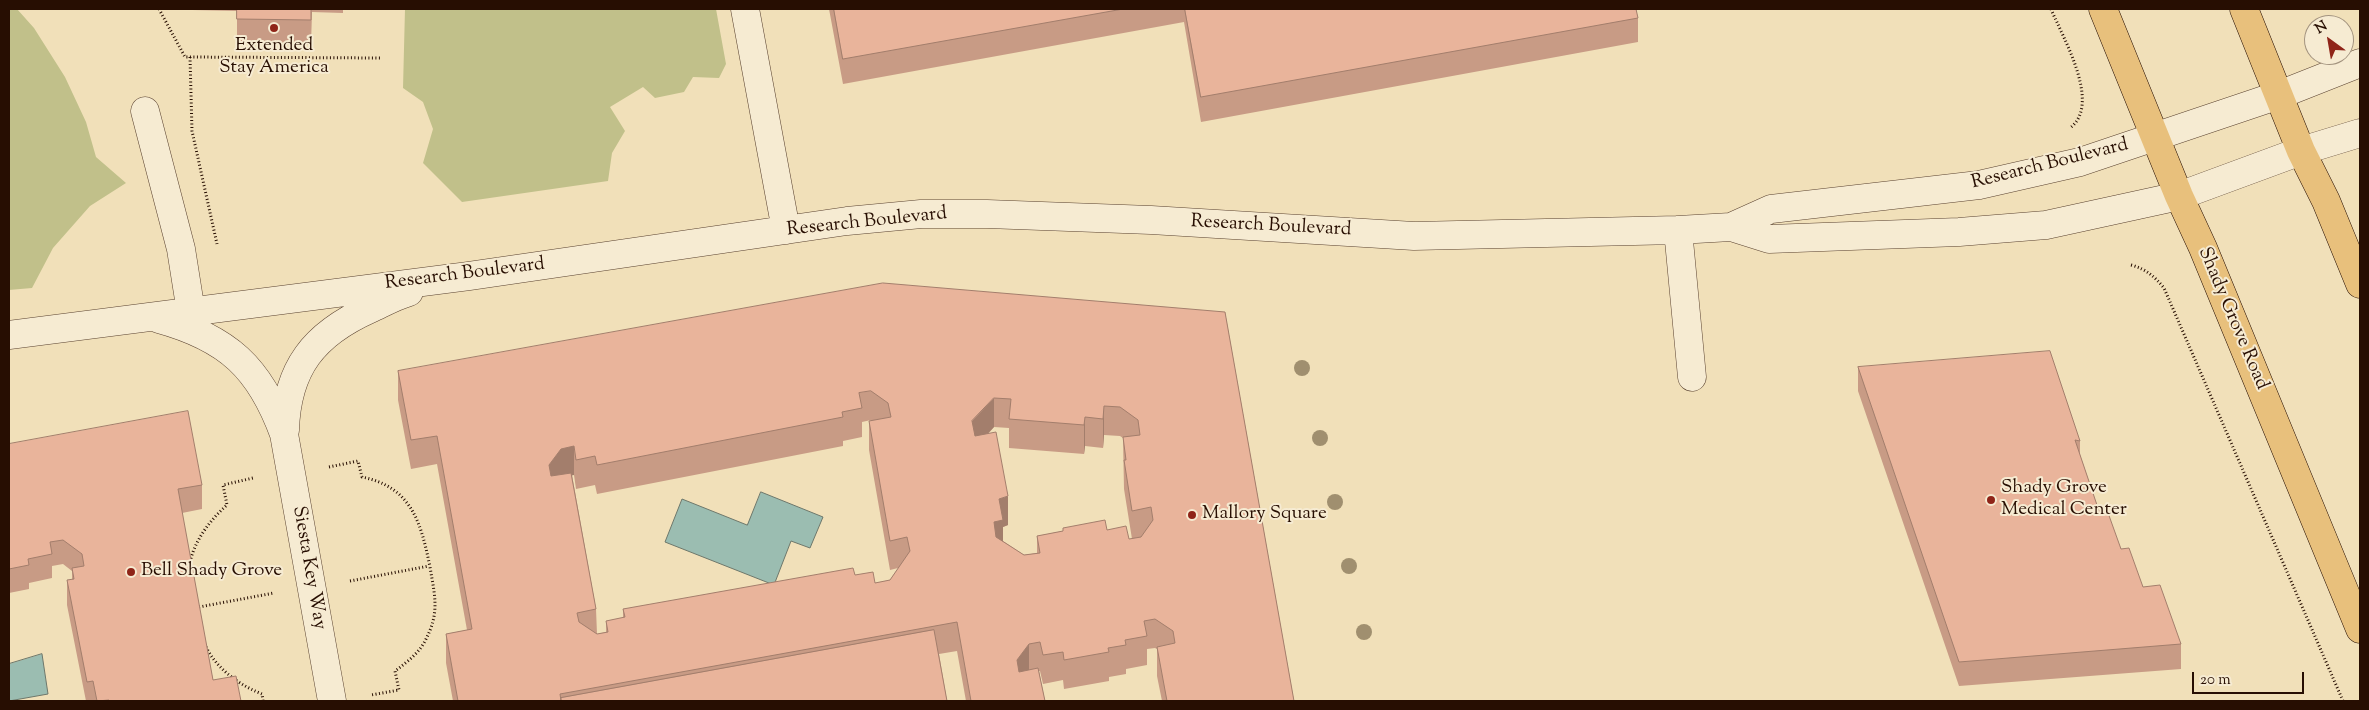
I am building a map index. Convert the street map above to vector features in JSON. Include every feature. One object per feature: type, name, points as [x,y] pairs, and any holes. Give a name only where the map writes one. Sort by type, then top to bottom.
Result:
[{"type":"main road","name":"Shady Grove Road","points":[[2103,9],[2360,629]]},
{"type":"main road","points":[[2244,9],[2301,151],[2326,201],[2360,284]]},
{"type":"street","points":[[746,9],[786,230]]},
{"type":"street","name":"Research Boulevard","points":[[1731,227],[1771,209],[1979,185],[2080,162],[2279,95],[2360,63]]},
{"type":"street","points":[[145,111],[181,249],[191,312]]},
{"type":"street","name":"Research Boulevard","points":[[9,335],[469,276],[786,230],[921,214],[987,214],[1414,236],[1731,227],[1769,239],[1958,232],[2046,225],[2179,196],[2301,151],[2360,133]]},
{"type":"street","points":[[1678,230],[1692,377]]},
{"type":"street","points":[[284,434],[285,405],[292,383],[302,361],[319,339],[352,317],[400,295],[469,276]]},
{"type":"street","points":[[152,317],[189,328],[223,345],[241,360],[259,381],[275,409],[284,434]]},
{"type":"street","name":"Siesta Key Way","points":[[284,434],[332,701]]},
{"type":"path","points":[[159,9],[185,57],[382,58]]},
{"type":"path","points":[[2051,9],[2078,75],[2083,94],[2082,109],[2077,123],[2067,130]]},
{"type":"path","points":[[190,57],[192,131],[217,244]]},
{"type":"path","points":[[2131,265],[2144,268],[2164,288],[2343,701]]},
{"type":"path","points":[[329,467],[358,461],[362,478],[377,480],[405,500],[420,523],[429,566],[436,605],[424,643],[408,661],[395,670],[399,690],[371,695]]},
{"type":"path","points":[[192,570],[190,561],[197,543],[210,523],[227,505],[223,484],[253,478]]},
{"type":"path","points":[[350,581],[429,566]]},
{"type":"path","points":[[199,606],[274,594]]},
{"type":"path","points":[[197,597],[200,615]]},
{"type":"path","points":[[205,640],[207,649],[221,668],[235,680],[262,694],[263,701]]},
{"type":"shaded area","points":[[9,9],[17,9],[34,28],[65,77],[86,122],[96,157],[126,183],[90,206],[53,248],[32,288],[9,290]]},
{"type":"shaded area","points":[[405,9],[716,9],[726,64],[719,78],[693,77],[684,92],[655,98],[643,87],[610,107],[625,131],[612,153],[608,181],[462,202],[423,163],[433,129],[423,102],[403,88]]},
{"type":"water","points":[[761,492],[823,517],[810,548],[791,541],[774,585],[665,542],[682,499],[747,525]]},
{"type":"water","points":[[42,654],[48,694],[9,701],[9,664]]},
{"type":"building","points":[[237,9],[311,9],[311,20],[237,19]]},
{"type":"building","points":[[834,9],[1123,9],[843,59]]},
{"type":"building","points":[[1185,9],[1636,9],[1638,18],[1201,97]]},
{"type":"building","name":"Mallory Square","points":[[883,283],[1225,312],[1294,701],[1167,701],[1157,647],[1175,643],[1173,631],[1155,619],[1144,621],[1147,636],[1125,640],[1126,645],[1108,648],[1109,652],[1064,660],[1063,652],[1043,655],[1040,642],[1029,644],[1017,660],[1019,672],[1038,668],[1045,701],[971,701],[957,622],[560,694],[561,701],[458,701],[446,634],[472,629],[437,436],[411,440],[398,371]],"holes":[[[871,391],[888,403],[891,417],[869,421],[890,541],[907,537],[910,551],[890,580],[875,583],[873,572],[855,575],[853,568],[623,609],[625,617],[606,621],[608,632],[597,634],[579,622],[577,613],[596,609],[571,473],[551,476],[549,465],[561,449],[574,446],[576,460],[595,456],[597,465],[843,417],[842,412],[862,408],[859,393]],[[994,398],[1011,399],[1009,419],[1084,425],[1085,417],[1103,419],[1104,406],[1120,407],[1138,420],[1140,435],[1123,437],[1126,460],[1124,460],[1132,511],[1151,507],[1153,520],[1141,537],[1129,539],[1126,526],[1107,530],[1105,520],[1063,528],[1063,531],[1037,536],[1040,553],[1024,555],[996,537],[994,522],[1003,520],[999,499],[1008,496],[996,432],[975,436],[972,421]]]},
{"type":"building","name":"Shady Grove Medical Center","points":[[2050,351],[2080,441],[2075,440],[2099,511],[2107,510],[2121,549],[2129,548],[2143,587],[2160,585],[2181,644],[1959,662],[1858,367]]},
{"type":"building","name":"Bell Shady Grove","points":[[188,411],[202,485],[178,489],[213,680],[236,676],[241,701],[97,701],[93,681],[87,682],[67,580],[74,579],[72,568],[84,566],[82,554],[63,540],[50,542],[52,554],[28,559],[29,565],[9,569],[9,444]]},
{"type":"building","points":[[934,630],[947,701],[561,701],[561,698]]},
{"type":"place","name":"Extended Stay America","points":[[274,28]]},
{"type":"place","name":"Shady Grove Medical Center","points":[[1991,500]]},
{"type":"place","name":"Mallory Square","points":[[1192,515]]},
{"type":"place","name":"Bell Shady Grove","points":[[131,572]]}]
